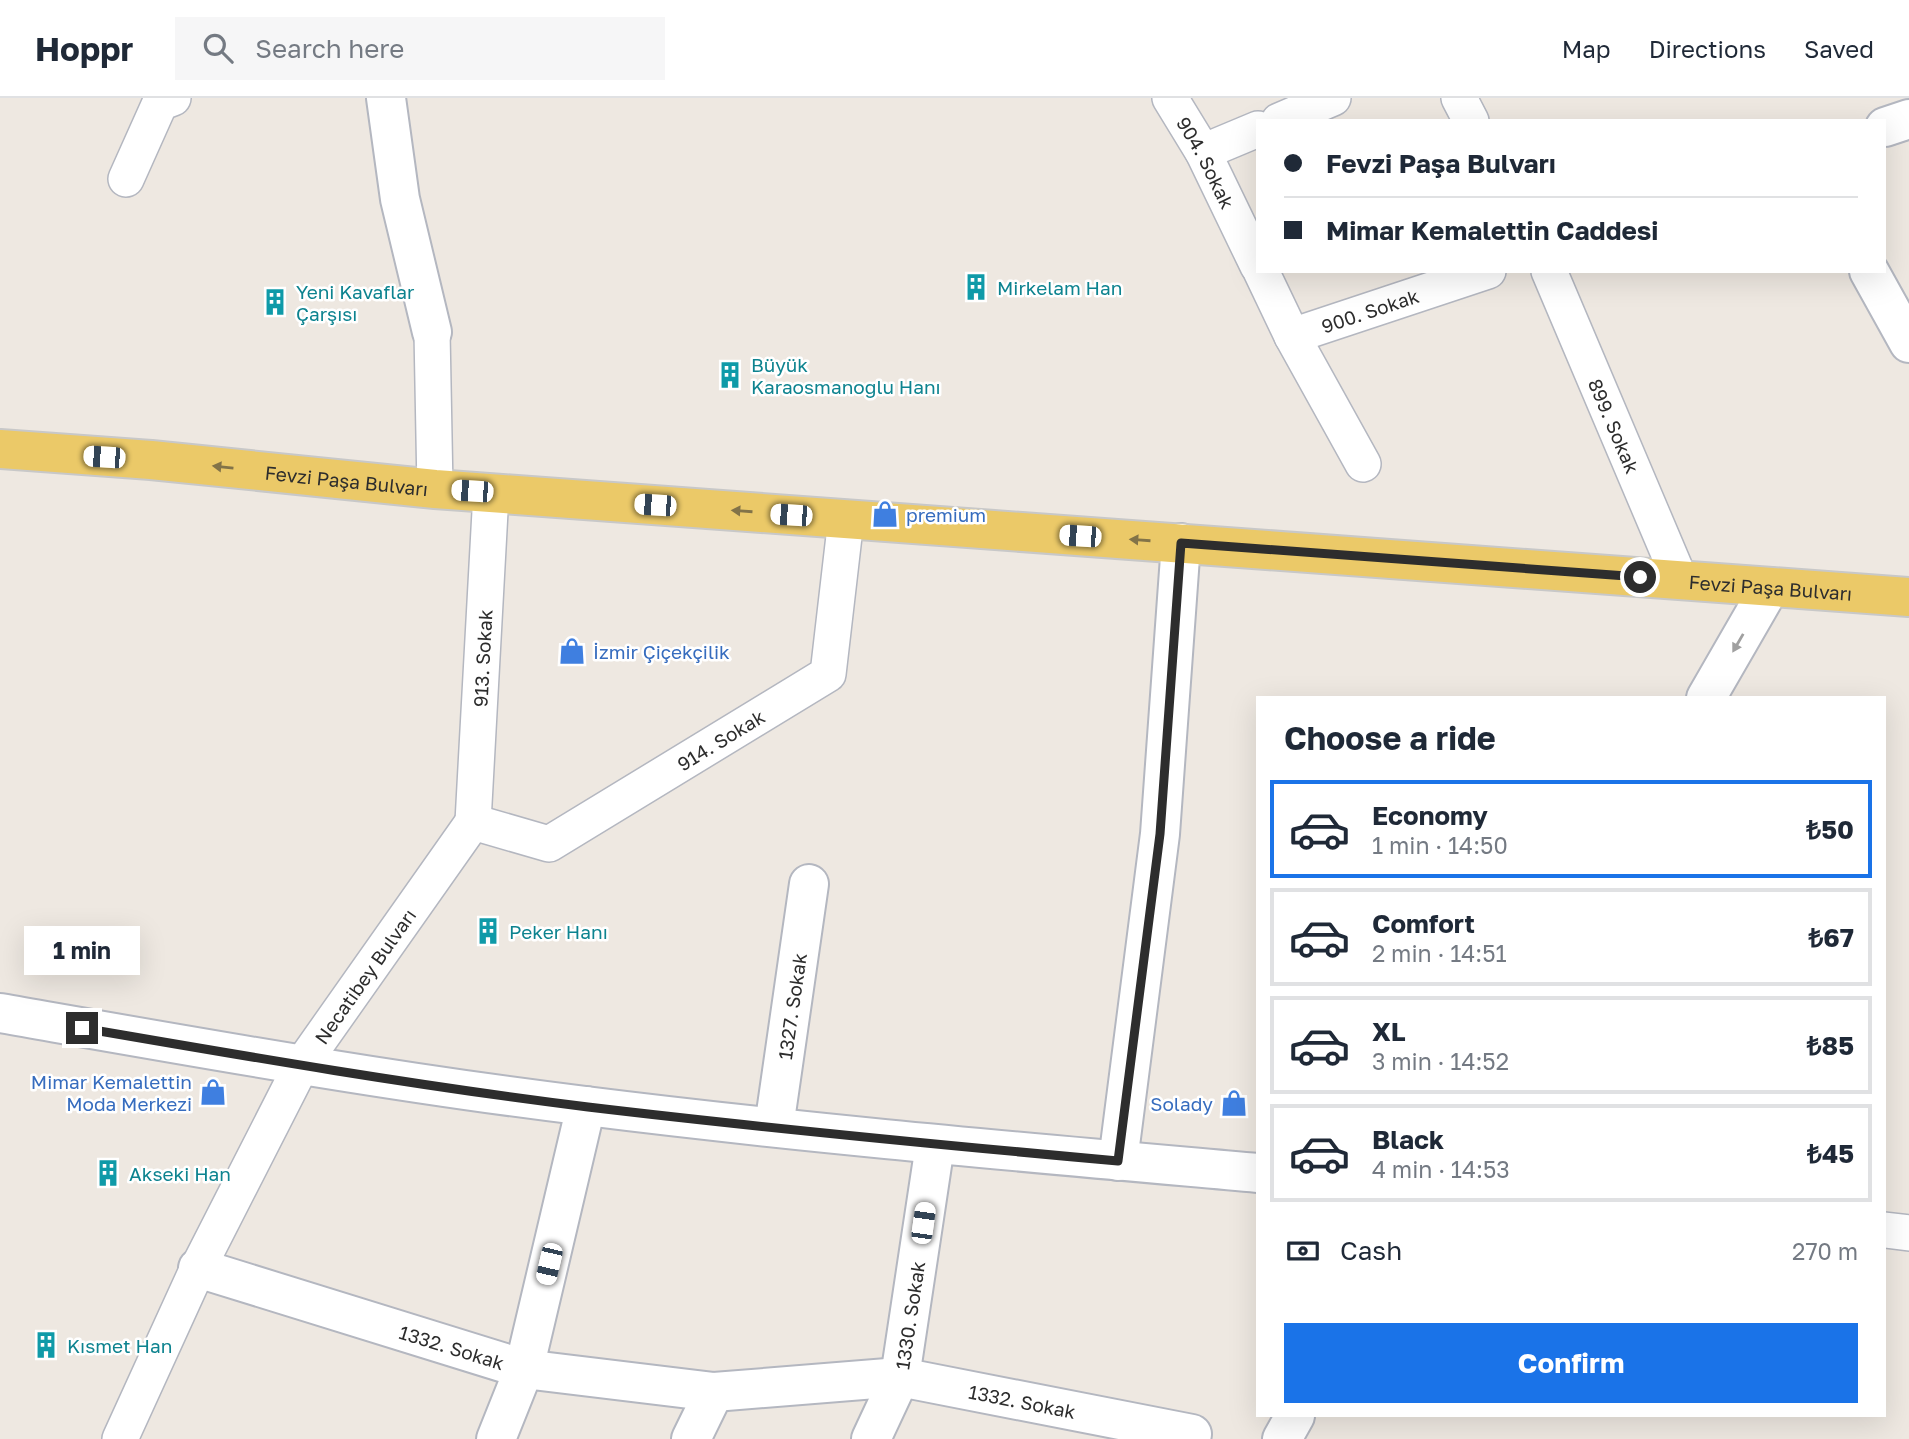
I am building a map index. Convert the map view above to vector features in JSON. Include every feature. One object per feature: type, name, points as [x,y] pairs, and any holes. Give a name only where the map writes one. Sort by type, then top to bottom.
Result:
[{"type":"main road","name":"Fevzi Paşa Bulvarı","points":[[0,449],[151,460],[435,489],[1909,597]]},
{"type":"street","points":[[126,179],[160,103],[173,98]]},
{"type":"street","points":[[386,98],[400,199],[432,332],[435,489]]},
{"type":"street","name":"904. Sokak","points":[[1170,98],[1203,152],[1256,262]]},
{"type":"street","points":[[1284,119],[1333,98]]},
{"type":"street","points":[[1459,98],[1470,119]]},
{"type":"street","points":[[1886,127],[1909,119]]},
{"type":"street","points":[[1203,152],[1256,130]]},
{"type":"street","points":[[1262,273],[1292,336],[1363,464]]},
{"type":"street","name":"900. Sokak","points":[[1292,336],[1482,273]]},
{"type":"street","name":"899. Sokak","points":[[1550,273],[1680,580]]},
{"type":"street","points":[[1871,273],[1909,343]]},
{"type":"street","name":"913. Sokak","points":[[472,822],[491,493]]},
{"type":"street","name":"914. Sokak","points":[[472,822],[549,844],[828,674],[846,519]]},
{"type":"street","points":[[1118,1161],[1160,834],[1181,543]]},
{"type":"street","points":[[1707,696],[1770,587]]},
{"type":"street","name":"Necatibey Bulvarı","points":[[120,1439],[198,1268],[301,1066],[472,822]]},
{"type":"street","name":"1327. Sokak","points":[[774,1127],[809,884]]},
{"type":"street","points":[[0,1013],[301,1066],[586,1106],[934,1145],[1256,1173]]},
{"type":"street","points":[[496,1439],[524,1369],[586,1106]]},
{"type":"street","name":"1330. Sokak","points":[[871,1439],[900,1377],[934,1145]]},
{"type":"street","points":[[1886,1230],[1909,1233]]},
{"type":"street","name":"1332. Sokak","points":[[198,1268],[524,1369],[714,1392],[900,1377],[1197,1436]]},
{"type":"street","points":[[691,1439],[714,1392]]},
{"type":"street","points":[[1282,1439],[1294,1417]]},
{"type":"place","name":"Mirkelam Han","points":[[976,287]]},
{"type":"place","name":"Yeni Kavaflar Çarşısı","points":[[275,302]]},
{"type":"place","name":"Büyük Karaosmanoğlu Hanı","points":[[730,375]]},
{"type":"place","name":"premium","points":[[885,514]]},
{"type":"place","name":"İzmir Çiçekçilik","points":[[572,651]]},
{"type":"place","name":"Peker Hanı","points":[[488,931]]},
{"type":"place","name":"Mimar Kemalettin Moda Merkezi","points":[[213,1092]]},
{"type":"place","name":"Solady","points":[[1234,1103]]},
{"type":"place","name":"Akseki Han","points":[[108,1173]]},
{"type":"place","name":"Kısmet Han","points":[[46,1345]]},
{"type":"route","points":[[82,1028],[301,1066],[586,1106],[934,1145],[1118,1161],[1160,834],[1181,543],[1640,577]]}]
